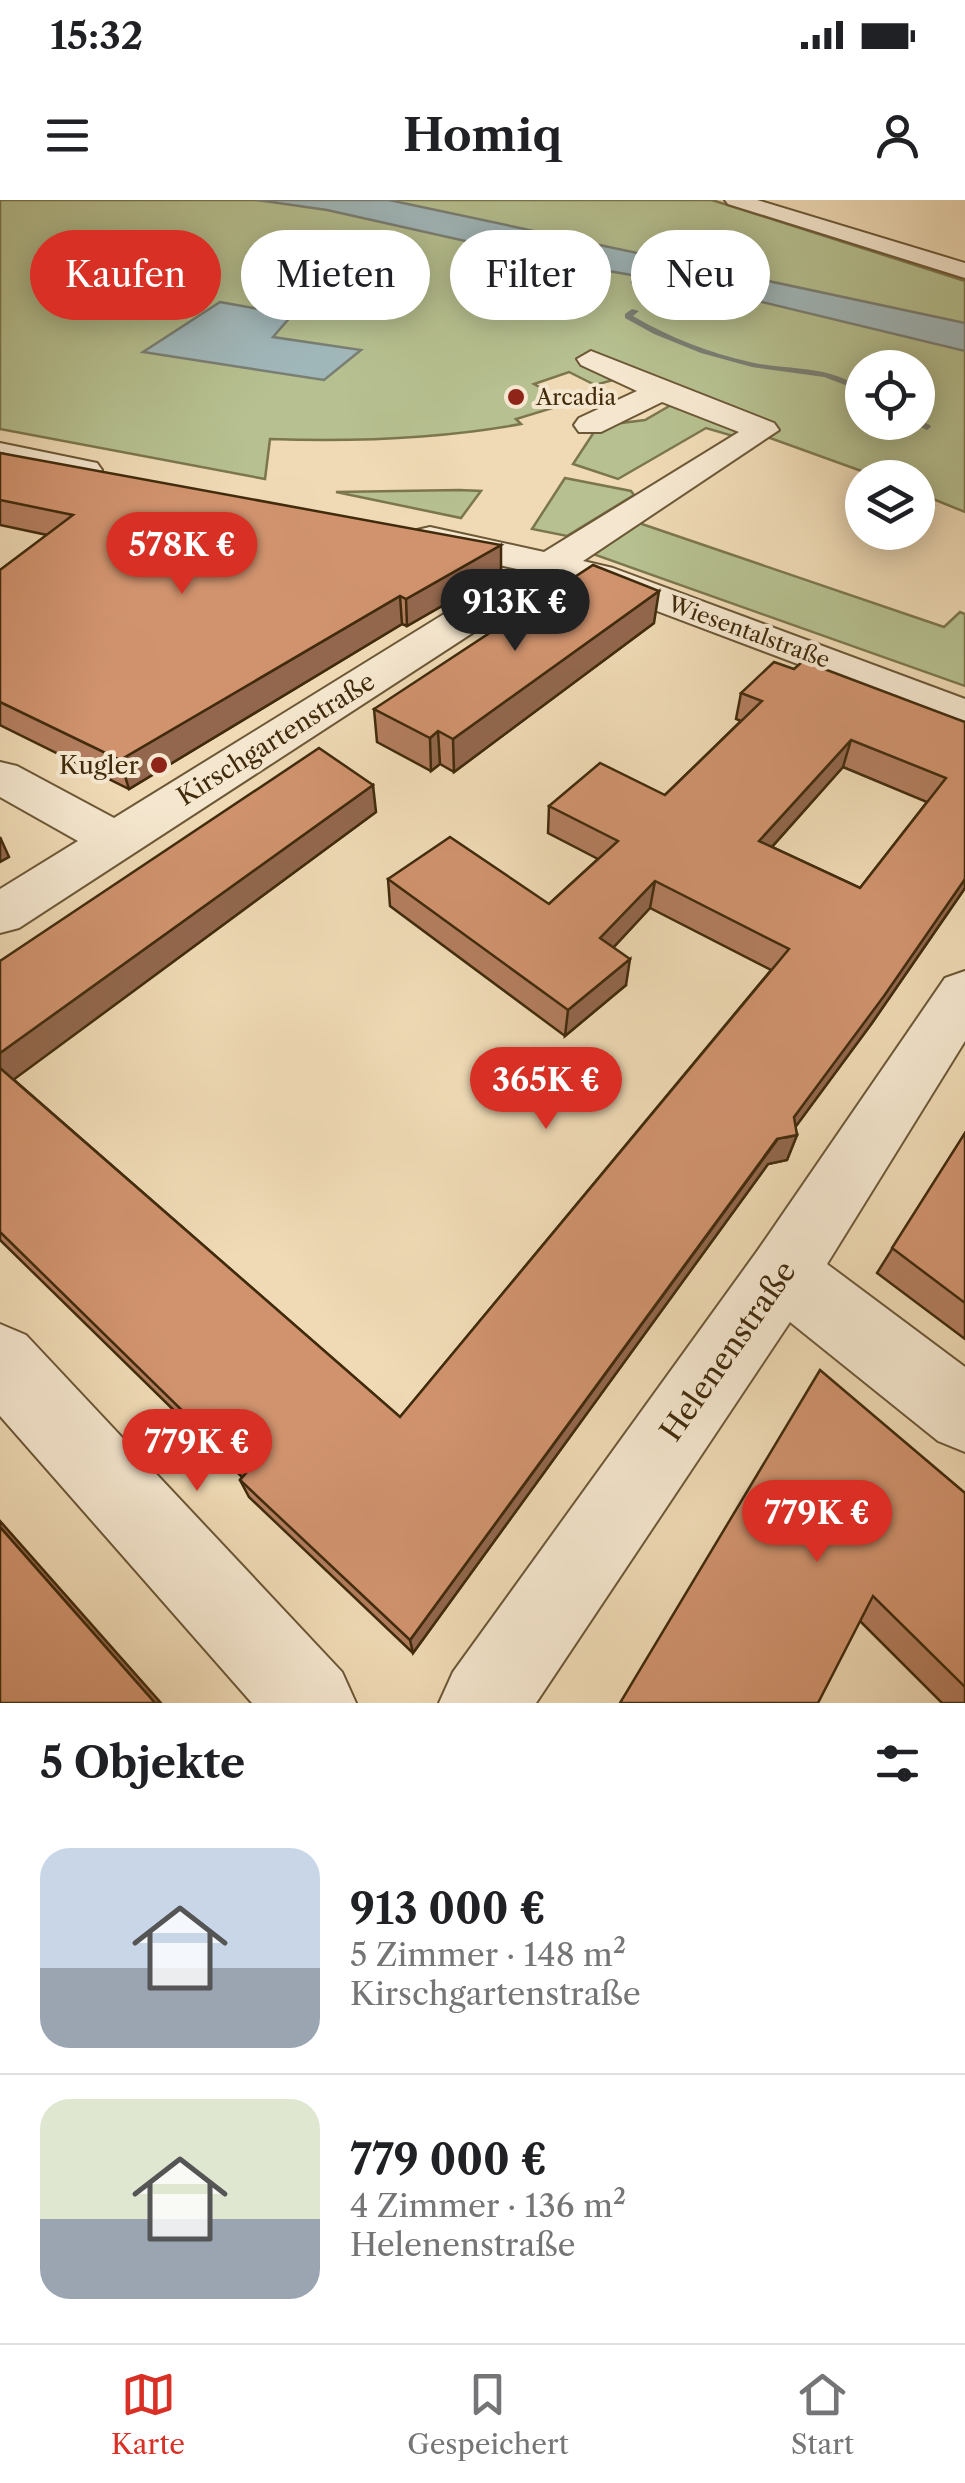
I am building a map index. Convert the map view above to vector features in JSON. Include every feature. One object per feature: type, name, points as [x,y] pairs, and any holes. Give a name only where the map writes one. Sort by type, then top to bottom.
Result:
[{"type":"street","points":[[735,200],[965,272]]},
{"type":"street","points":[[591,358],[660,391]]},
{"type":"street","points":[[590,425],[660,391]]},
{"type":"street","name":"Kirschgartenstraße","points":[[0,914],[763,430],[660,391]]},
{"type":"street","points":[[0,453],[114,475]]},
{"type":"street","name":"Wiesentalstraße","points":[[398,531],[600,576],[965,714]]},
{"type":"street","points":[[0,777],[116,840]]},
{"type":"street","name":"Helenenstraße","points":[[484,1703],[782,1273],[965,993]]},
{"type":"street","points":[[782,1273],[965,1414]]},
{"type":"street","points":[[0,1361],[311,1703]]},
{"type":"green space","points":[[0,200],[712,200],[965,281],[965,512],[935,500],[935,460],[845,460],[845,465],[745,429],[733,436],[706,428],[618,479],[573,464],[598,426],[645,420],[671,405],[613,380],[595,385],[569,372],[534,384],[569,403],[516,419],[521,424],[396,438],[270,439],[265,479],[0,429]]},
{"type":"green space","points":[[565,478],[631,491],[634,495],[567,536],[532,529]]},
{"type":"green space","points":[[481,491],[461,518],[336,492]]},
{"type":"green space","points":[[636,522],[944,627],[960,612],[965,614],[965,686],[590,553]]},
{"type":"water","points":[[257,200],[389,200],[529,230],[450,230],[450,238],[327,210]]},
{"type":"water","points":[[611,247],[631,252],[631,275],[611,271]]},
{"type":"water","points":[[770,281],[965,323],[965,351],[770,304]]},
{"type":"water","points":[[221,302],[241,306],[241,320],[288,320],[273,337],[361,350],[324,380],[143,352],[192,320],[221,320]]},
{"type":"building","points":[[0,453],[501,545],[406,599],[400,596],[120,760],[0,702],[0,570],[73,515],[0,500]]},
{"type":"building","points":[[593,565],[659,591],[453,739],[438,731],[430,738],[374,709]]},
{"type":"building","points":[[803,661],[965,722],[965,879],[794,1117],[797,1135],[777,1139],[410,1640],[240,1480],[246,1473],[0,1232],[0,1068],[400,1417],[789,949],[655,881],[600,938],[630,959],[568,1010],[388,879],[450,837],[549,904],[618,841],[549,806],[600,763],[665,795],[762,701],[741,693],[774,662],[794,669]],"holes":[[[851,740],[946,778],[860,888],[759,841]]]},
{"type":"building","points":[[319,748],[373,785],[0,1053],[0,961]]},
{"type":"building","points":[[965,1133],[965,1303],[892,1248]]},
{"type":"building","points":[[820,1370],[965,1493],[965,1687],[873,1596],[818,1703],[620,1703]]},
{"type":"building","points":[[0,1527],[155,1703],[0,1703]]},
{"type":"waterway","points":[[631,314],[631,318]]},
{"type":"waterway","points":[[635,320],[720,356],[766,368],[825,374],[845,382]]},
{"type":"place","name":"Arcadia","points":[[516,397]]},
{"type":"place","name":"Kugler","points":[[159,765]]}]
